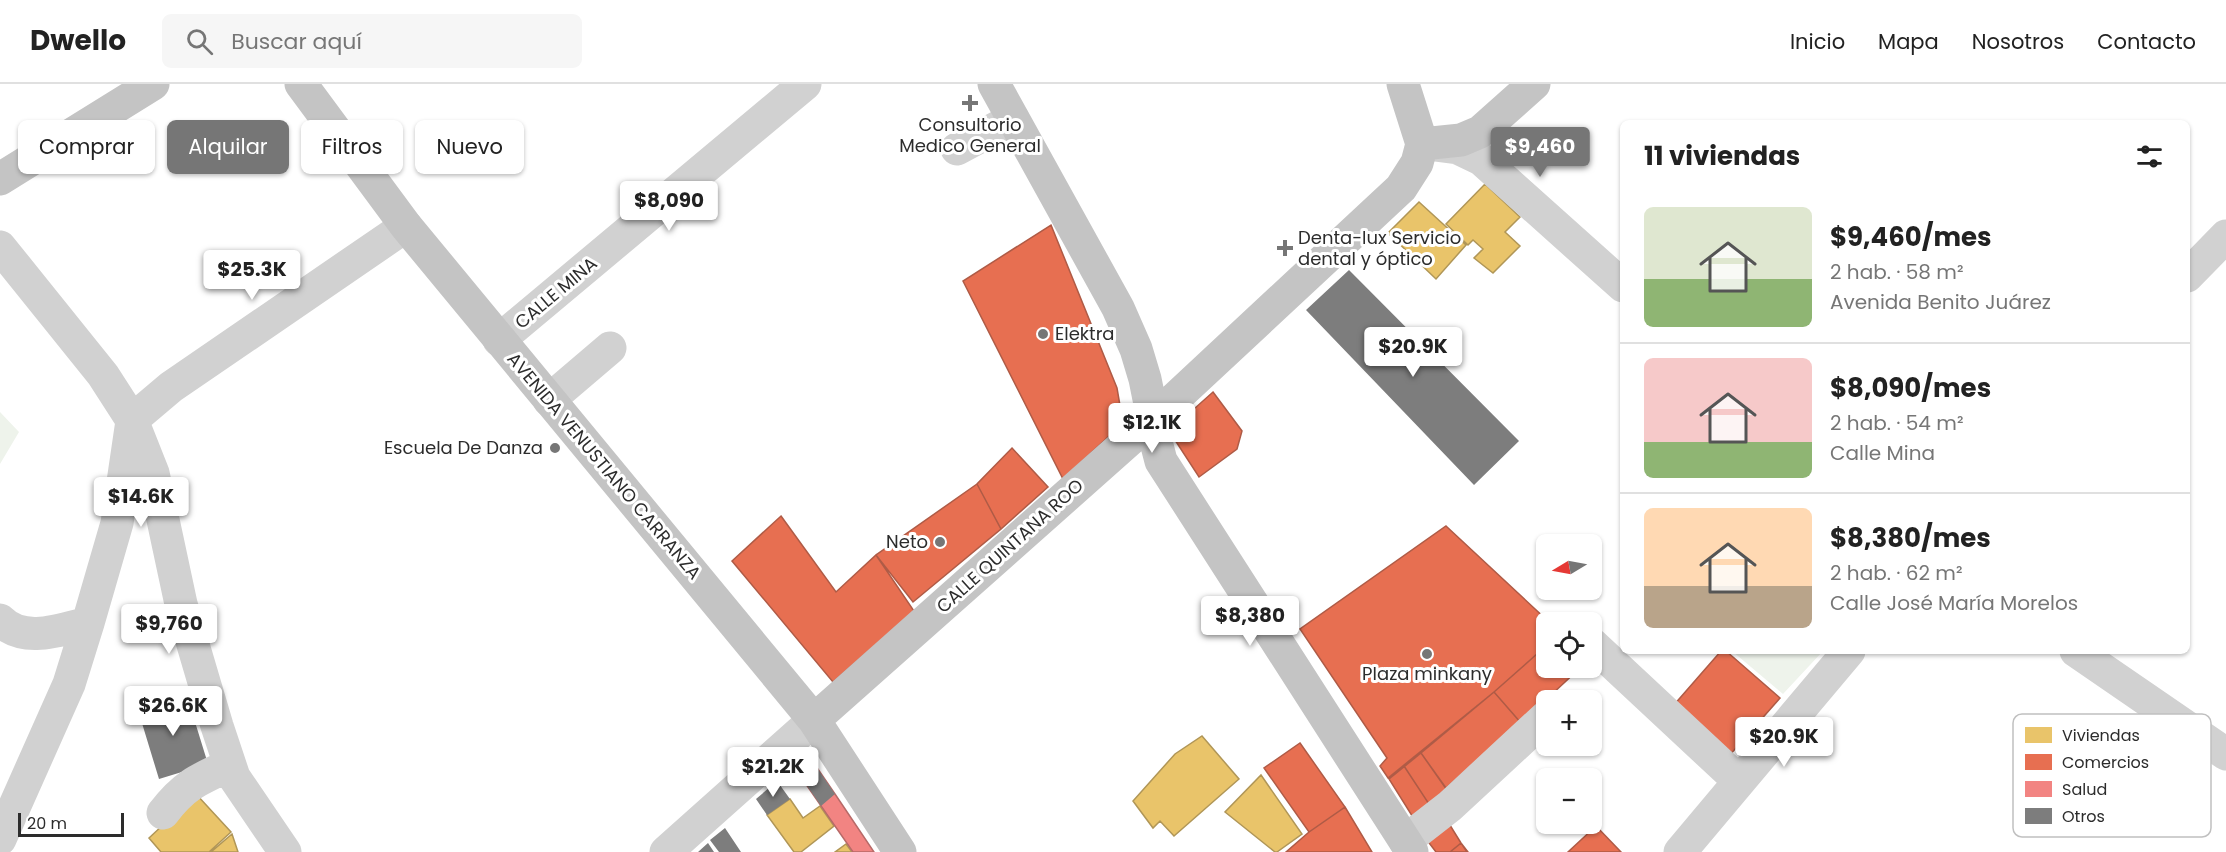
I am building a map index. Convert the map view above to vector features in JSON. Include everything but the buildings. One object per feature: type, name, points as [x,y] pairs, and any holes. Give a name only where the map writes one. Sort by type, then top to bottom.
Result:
[{"type":"main road","points":[[0,179],[153,84]]},
{"type":"main road","name":"AVENIDA VENUSTIANO CARRANZA","points":[[302,84],[406,226],[814,720],[900,852]]},
{"type":"main road","points":[[994,84],[1118,308],[1136,349],[1161,461],[1408,847]]},
{"type":"main road","points":[[1402,84],[1422,144],[1461,140],[1480,132],[1534,84]]},
{"type":"main road","name":"CALLE QUINTANA ROO","points":[[814,720],[1153,419],[1401,189],[1417,163],[1422,144]]},
{"type":"street","name":"CALLE MINA","points":[[500,340],[805,84]]},
{"type":"street","points":[[957,149],[1013,119]]},
{"type":"street","points":[[1422,144],[1458,148],[1481,159],[1620,283]]},
{"type":"street","points":[[0,839],[69,684],[117,523],[132,420],[171,387],[406,226]]},
{"type":"street","points":[[2190,273],[2226,236]]},
{"type":"street","points":[[0,247],[103,375],[132,420],[153,472],[181,604],[234,777],[285,852]]},
{"type":"street","points":[[549,400],[610,348]]},
{"type":"street","points":[[0,620],[6,626],[22,634],[54,631],[88,623]]},
{"type":"street","points":[[1602,654],[1734,788]]},
{"type":"street","points":[[1680,852],[1846,654]]},
{"type":"street","points":[[2080,654],[2168,714]]},
{"type":"street","points":[[1628,701],[1734,788]]},
{"type":"street","name":"CALLE QUINTANA ROO","points":[[666,852],[814,720]]},
{"type":"street","points":[[1408,847],[1536,726]]},
{"type":"street","points":[[2211,744],[2226,754]]},
{"type":"street","points":[[163,813],[191,783],[230,765]]},
{"type":"shaded area","points":[[0,412],[19,432],[0,464]]},
{"type":"shaded area","points":[[1736,654],[1820,654],[1783,694]]},
{"type":"place","name":"Consultorio Medico General","points":[[970,103]]},
{"type":"place","name":"Denta-lux Servicio dental y óptico","points":[[1285,248]]},
{"type":"place","name":"Elektra","points":[[1043,334]]},
{"type":"place","name":"Escuela De Danza","points":[[555,448]]},
{"type":"place","name":"Neto","points":[[940,542]]},
{"type":"place","name":"Plaza minkany","points":[[1427,654]]}]
